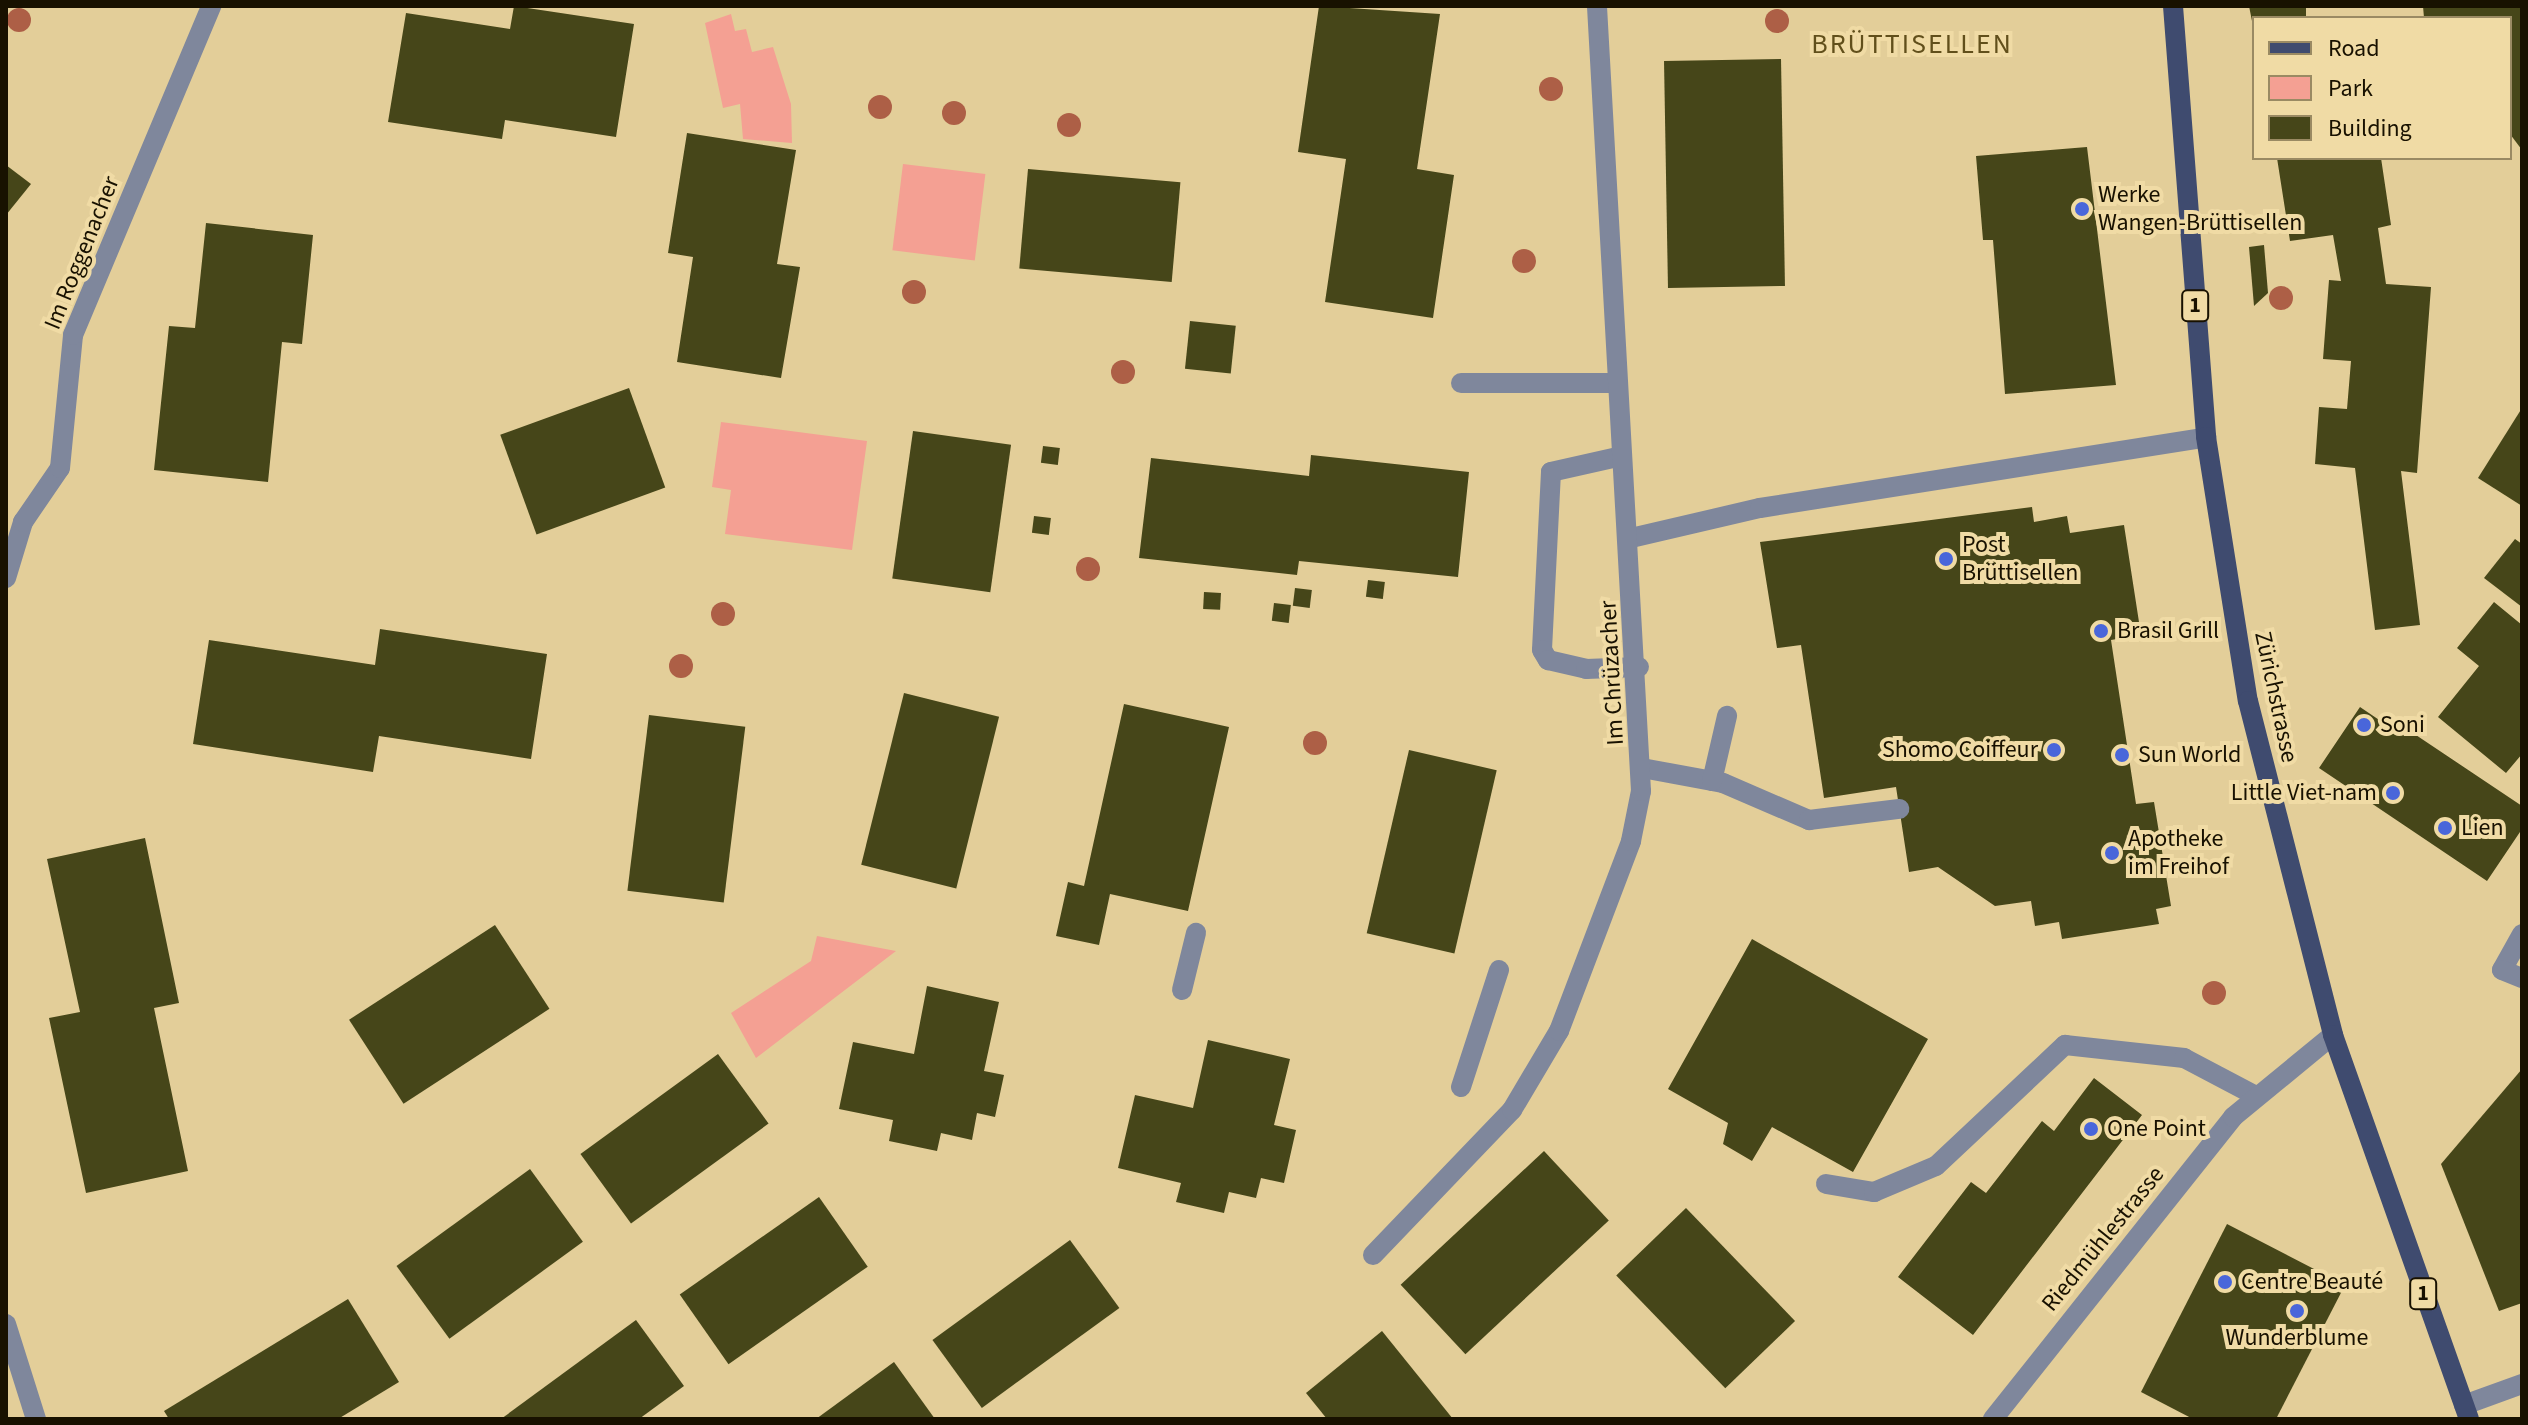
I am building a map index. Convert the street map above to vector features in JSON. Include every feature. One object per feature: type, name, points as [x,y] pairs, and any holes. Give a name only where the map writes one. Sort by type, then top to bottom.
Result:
[{"type":"main road","name":"Zürichstrasse","points":[[2173,6],[2206,437],[2248,701],[2333,1035],[2466,1412]]},
{"type":"street","name":"Im Roggenacher","points":[[6,578],[23,522],[60,468],[73,335],[211,6]]},
{"type":"street","name":"Im Chrüzacher","points":[[1373,1255],[1512,1110],[1559,1031],[1631,841],[1642,768],[1639,667],[1631,538],[1615,383],[1597,6]]},
{"type":"street","points":[[1461,383],[1615,383]]},
{"type":"street","points":[[1631,538],[1974,473],[2206,437]]},
{"type":"street","points":[[1622,456],[1565,465],[1547,480],[1542,650],[1548,660],[1586,669],[1639,667]]},
{"type":"street","points":[[1712,781],[1727,716]]},
{"type":"street","points":[[1642,768],[1712,781],[1809,820],[1899,809]]},
{"type":"street","points":[[1182,990],[1196,933]]},
{"type":"street","points":[[2522,934],[2502,970],[2522,978]]},
{"type":"street","points":[[1461,1087],[1499,970]]},
{"type":"street","name":"Riedmühlestrasse","points":[[1993,1419],[2256,1096],[2333,1035]]},
{"type":"street","points":[[1826,1184],[1874,1192],[1936,1166],[2032,1084],[2065,1045],[2184,1058],[2256,1096]]},
{"type":"street","points":[[6,1324],[36,1419]]},
{"type":"street","points":[[2466,1412],[2522,1384]]},
{"type":"green space","points":[[731,14],[735,31],[746,29],[752,52],[773,47],[791,104],[792,143],[743,139],[740,104],[723,108],[705,23]]},
{"type":"green space","points":[[903,164],[985,174],[975,260],[892,250]]},
{"type":"green space","points":[[721,422],[867,441],[852,550],[725,534],[731,490],[712,487]]},
{"type":"green space","points":[[817,936],[896,951],[756,1058],[731,1013],[811,961]]},
{"type":"building","points":[[514,6],[634,24],[616,137],[505,120],[502,139],[388,122],[406,13],[510,29]]},
{"type":"building","points":[[1319,6],[1440,14],[1417,169],[1454,175],[1433,318],[1325,302],[1346,159],[1298,152]]},
{"type":"building","points":[[2249,6],[2306,6],[2306,16],[2252,16],[2252,21]]},
{"type":"building","points":[[2423,6],[2522,6],[2522,150],[2512,137],[2512,16],[2424,16]]},
{"type":"building","points":[[1781,59],[1785,286],[1668,288],[1664,61]]},
{"type":"building","points":[[687,133],[796,150],[777,264],[800,267],[781,378],[677,362],[693,257],[668,253]]},
{"type":"building","points":[[2087,147],[2116,385],[2005,394],[1993,240],[1983,240],[1976,156]]},
{"type":"building","points":[[2277,160],[2381,160],[2391,225],[2378,228],[2386,284],[2431,287],[2417,473],[2401,471],[2420,625],[2375,630],[2355,468],[2315,464],[2319,407],[2347,409],[2351,361],[2323,359],[2329,280],[2341,281],[2333,235],[2290,241]]},
{"type":"building","points":[[6,165],[31,184],[6,215]]},
{"type":"building","points":[[1028,169],[1180,182],[1172,282],[1019,269]]},
{"type":"building","points":[[206,223],[313,235],[302,344],[282,342],[268,482],[154,470],[169,326],[195,328]]},
{"type":"building","points":[[2264,245],[2268,293],[2254,306],[2249,247]]},
{"type":"building","points":[[1190,321],[1236,326],[1231,374],[1185,369]]},
{"type":"building","points":[[629,388],[665,488],[537,534],[500,435]]},
{"type":"building","points":[[2522,408],[2522,506],[2478,478]]},
{"type":"building","points":[[913,431],[1011,445],[990,592],[892,579]]},
{"type":"building","points":[[1043,446],[1060,448],[1058,465],[1041,463]]},
{"type":"building","points":[[1311,455],[1469,472],[1458,577],[1299,561],[1297,575],[1139,558],[1151,458],[1309,476]]},
{"type":"building","points":[[2032,507],[2034,522],[2067,516],[2070,533],[2124,525],[2141,635],[2111,640],[2136,804],[2154,802],[2171,906],[2156,909],[2159,924],[2062,939],[2059,922],[2035,926],[2031,901],[1995,906],[1938,867],[1909,872],[1896,787],[1824,798],[1801,645],[1777,648],[1760,542]]},
{"type":"building","points":[[1034,516],[1051,518],[1049,535],[1032,533]]},
{"type":"building","points":[[2515,539],[2522,544],[2522,607],[2484,578]]},
{"type":"building","points":[[1368,580],[1385,582],[1383,599],[1366,597]]},
{"type":"building","points":[[1295,588],[1312,590],[1310,608],[1293,606]]},
{"type":"building","points":[[1204,592],[1221,593],[1220,610],[1203,609]]},
{"type":"building","points":[[2494,602],[2522,625],[2522,754],[2506,773],[2438,717],[2479,666],[2457,648]]},
{"type":"building","points":[[1274,603],[1291,605],[1289,623],[1272,621]]},
{"type":"building","points":[[380,629],[547,654],[531,759],[379,736],[373,772],[193,744],[209,640],[375,665]]},
{"type":"building","points":[[904,693],[999,717],[956,888],[861,865]]},
{"type":"building","points":[[1124,704],[1229,727],[1188,911],[1110,894],[1099,945],[1056,936],[1068,882],[1084,886]]},
{"type":"building","points":[[2360,707],[2394,730],[2398,723],[2522,806],[2522,829],[2487,881],[2319,768]]},
{"type":"building","points":[[649,715],[745,727],[724,903],[627,891]]},
{"type":"building","points":[[1409,750],[1497,770],[1454,953],[1367,933]]},
{"type":"building","points":[[145,838],[179,1003],[154,1008],[188,1171],[86,1193],[49,1018],[80,1012],[47,859]]},
{"type":"building","points":[[495,925],[549,1009],[404,1104],[349,1020]]},
{"type":"building","points":[[1752,939],[1928,1039],[1853,1172],[1772,1127],[1752,1161],[1723,1144],[1728,1123],[1668,1089]]},
{"type":"building","points":[[927,986],[999,1002],[984,1071],[1004,1075],[995,1117],[977,1113],[972,1140],[941,1133],[937,1151],[889,1141],[893,1120],[839,1109],[853,1042],[914,1054]]},
{"type":"building","points":[[1208,1040],[1290,1059],[1274,1125],[1296,1130],[1284,1183],[1261,1178],[1256,1198],[1229,1192],[1224,1213],[1176,1202],[1181,1183],[1118,1168],[1135,1095],[1193,1108]]},
{"type":"building","points":[[718,1054],[769,1124],[631,1223],[580,1154]]},
{"type":"building","points":[[2522,1069],[2522,1303],[2499,1311],[2441,1164]]},
{"type":"building","points":[[2094,1078],[2142,1115],[1973,1335],[1898,1277],[1971,1182],[1986,1193],[2042,1121],[2054,1131]]},
{"type":"building","points":[[1544,1151],[1609,1220],[1465,1354],[1401,1285]]},
{"type":"building","points":[[530,1169],[583,1242],[449,1339],[397,1266]]},
{"type":"building","points":[[819,1197],[868,1267],[728,1364],[680,1295]]},
{"type":"building","points":[[1686,1208],[1795,1321],[1725,1388],[1616,1275]]},
{"type":"building","points":[[2227,1224],[2345,1285],[2276,1419],[2193,1419],[2141,1392]]},
{"type":"building","points":[[1070,1240],[1119,1308],[982,1408],[932,1340]]},
{"type":"building","points":[[348,1299],[399,1382],[338,1419],[169,1419],[164,1411]]},
{"type":"building","points":[[636,1320],[684,1386],[639,1419],[501,1419]]},
{"type":"building","points":[[1382,1331],[1453,1419],[1327,1419],[1306,1393]]},
{"type":"building","points":[[894,1362],[935,1419],[816,1419]]},
{"type":"place","name":"Werke Wangen-Brüttisellen","points":[[2082,209]]},
{"type":"place","name":"Post Brüttisellen","points":[[1946,559]]},
{"type":"place","name":"Brasil Grill","points":[[2101,631]]},
{"type":"place","name":"Soni","points":[[2364,725]]},
{"type":"place","name":"Shomo Coiffeur","points":[[2054,750]]},
{"type":"place","name":"Sun World","points":[[2122,755]]},
{"type":"place","name":"Little Viet-nam","points":[[2393,793]]},
{"type":"place","name":"Lien","points":[[2445,828]]},
{"type":"place","name":"Apotheke im Freihof","points":[[2112,853]]},
{"type":"place","name":"One Point","points":[[2091,1129]]},
{"type":"place","name":"Centre Beauté","points":[[2225,1282]]},
{"type":"place","name":"Wunderblume","points":[[2297,1311]]},
{"type":"district","name":"BRÜTTISELLEN","points":[[1912,44]]}]
